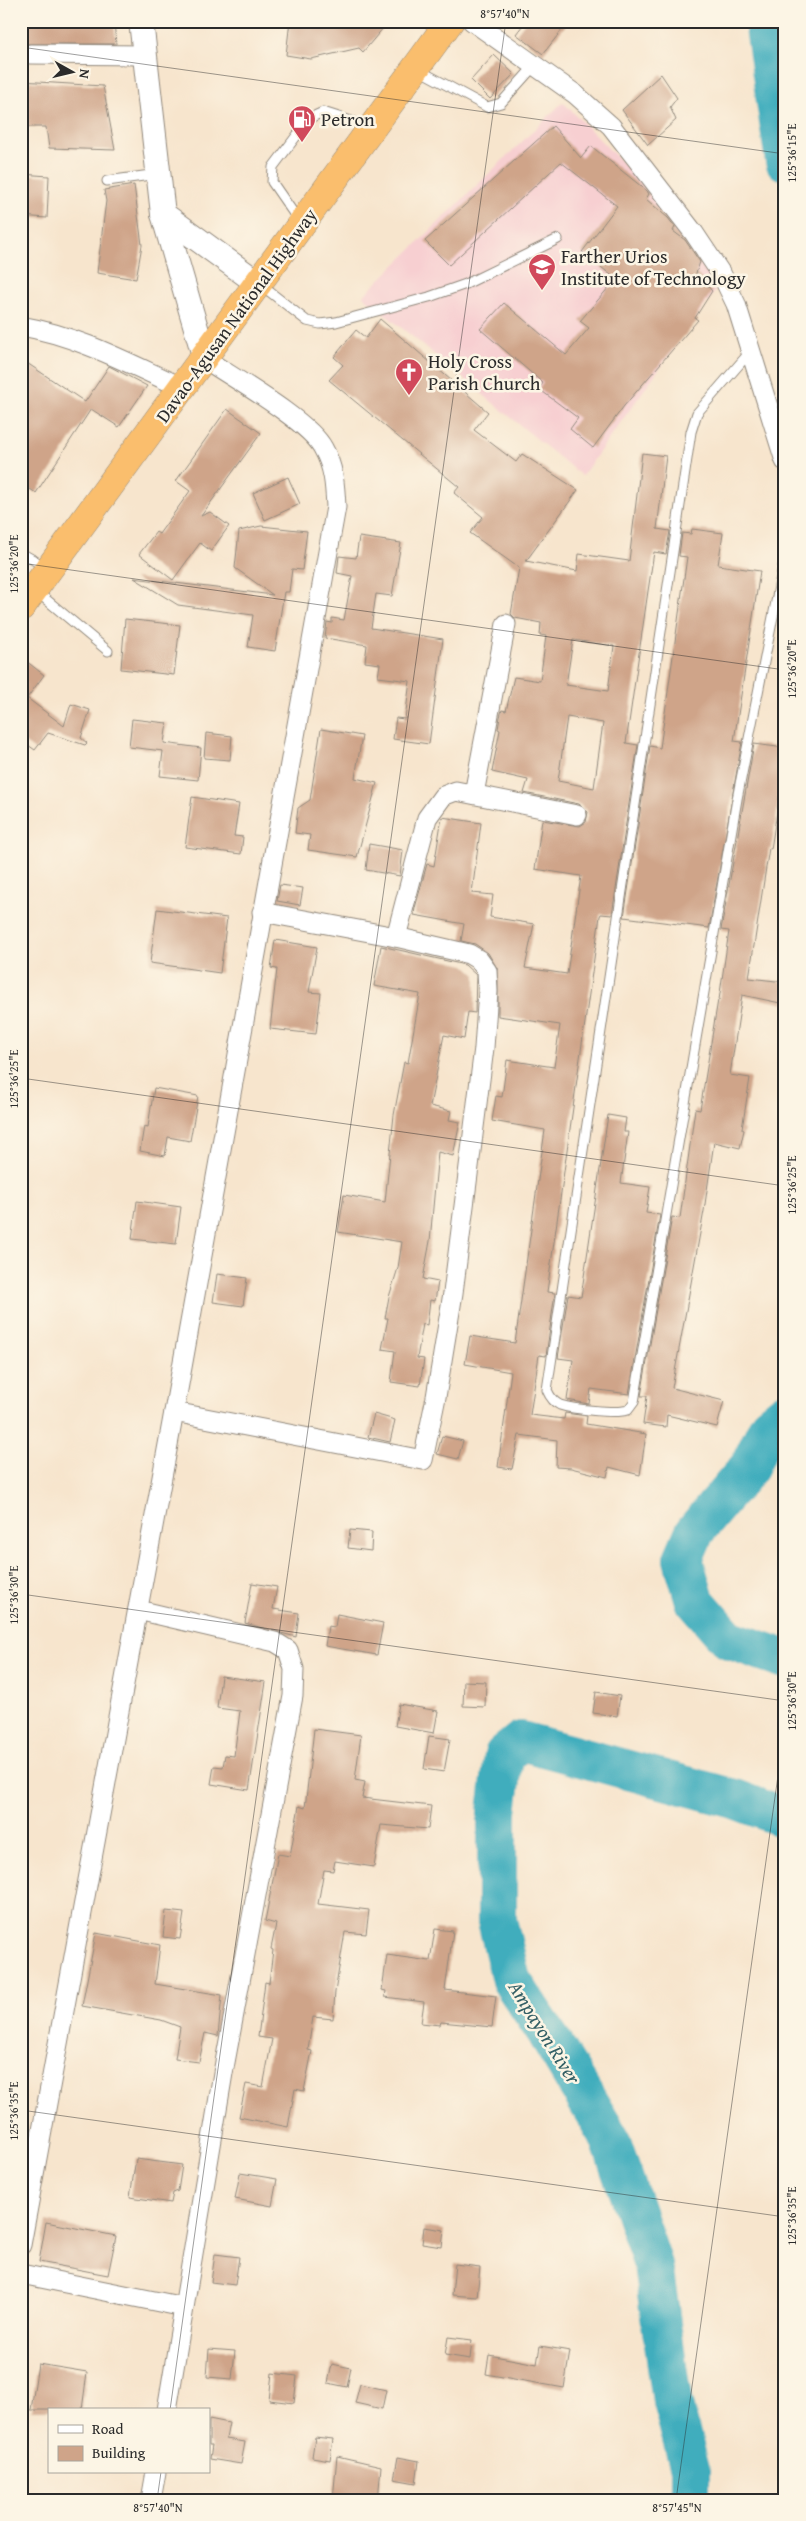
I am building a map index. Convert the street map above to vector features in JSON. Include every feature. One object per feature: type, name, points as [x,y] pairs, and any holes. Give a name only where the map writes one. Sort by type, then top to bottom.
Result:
[{"type":"highway","name":"Davao-Agusan National Highway","points":[[35,588],[302,226],[450,21]]},
{"type":"street","points":[[21,2245],[174,1412],[336,507],[334,474],[323,447],[300,424],[204,359],[163,214],[141,21]]},
{"type":"street","points":[[472,21],[575,94],[612,126],[694,233],[722,275],[736,304],[785,461]]},
{"type":"street","points":[[30,54],[144,56]]},
{"type":"street","points":[[163,214],[259,284]]},
{"type":"street","points":[[21,326],[45,330],[85,343],[183,388]]},
{"type":"street","points":[[474,794],[506,624]]},
{"type":"street","points":[[396,937],[427,818],[443,796],[456,791],[576,816]]},
{"type":"street","points":[[174,1412],[423,1460],[436,1396],[453,1293],[484,1048],[488,991],[487,971],[479,960],[474,957],[396,937],[262,912]]},
{"type":"street","points":[[138,1610],[275,1642],[288,1650],[294,1669],[293,1696],[221,2082],[167,2408]]},
{"type":"street","points":[[21,2274],[184,2307]]},
{"type":"street","points":[[151,2500],[156,2474]]},
{"type":"lane","points":[[416,68],[487,107],[501,103],[535,66]]},
{"type":"lane","points":[[302,226],[272,182],[273,167],[310,118],[323,112],[373,128]]},
{"type":"lane","points":[[107,181],[158,174]]},
{"type":"lane","points":[[259,284],[307,321],[320,324],[336,322],[429,297],[466,284],[558,239]]},
{"type":"lane","points":[[750,352],[701,407],[696,414],[690,432],[547,1390],[551,1399],[561,1405],[618,1413],[628,1410],[634,1402],[737,799],[785,556]]},
{"type":"lane","points":[[21,553],[35,588],[108,651]]},
{"type":"shaded area","name":"Farther Urios Institute of Technology","points":[[563,102],[645,186],[718,287],[582,476],[363,296]]},
{"type":"building","points":[[21,21],[114,21],[116,44],[21,44]]},
{"type":"building","points":[[290,21],[389,21],[363,52],[359,48],[311,59],[286,55]]},
{"type":"building","points":[[526,21],[569,21],[543,54],[516,34]]},
{"type":"building","points":[[494,55],[514,74],[490,99],[471,80]]},
{"type":"building","points":[[661,74],[677,98],[670,107],[676,120],[648,145],[622,110]]},
{"type":"building","points":[[21,81],[103,86],[115,150],[49,148],[46,127],[21,127]]},
{"type":"building","points":[[553,126],[581,158],[591,146],[647,191],[649,194],[646,199],[668,218],[675,227],[673,231],[685,240],[700,262],[696,273],[712,291],[695,318],[698,320],[624,406],[593,448],[570,429],[578,418],[539,389],[543,383],[480,329],[504,303],[566,355],[589,328],[580,321],[616,279],[582,252],[617,206],[561,162],[449,265],[425,241]]},
{"type":"building","points":[[21,174],[49,176],[47,218],[21,216]]},
{"type":"building","points":[[134,185],[142,245],[136,279],[97,273],[106,201],[104,190]]},
{"type":"building","points":[[380,319],[488,412],[474,430],[516,462],[522,454],[578,490],[526,561],[577,571],[579,554],[629,561],[642,453],[666,456],[657,529],[670,531],[666,554],[654,552],[626,743],[638,745],[612,915],[601,914],[600,916],[547,1292],[555,1293],[546,1356],[539,1355],[530,1415],[564,1419],[565,1413],[587,1416],[586,1424],[646,1434],[640,1475],[609,1467],[607,1477],[571,1468],[556,1467],[557,1440],[519,1435],[512,1469],[498,1467],[511,1372],[465,1364],[470,1336],[515,1343],[545,1130],[492,1121],[496,1096],[502,1097],[507,1060],[554,1067],[560,1025],[498,1016],[498,970],[488,953],[475,944],[461,941],[464,924],[414,915],[415,908],[427,864],[434,866],[442,817],[481,823],[472,893],[493,895],[490,917],[534,924],[525,968],[567,974],[581,876],[535,869],[542,820],[580,826],[586,822],[588,812],[579,804],[524,793],[528,780],[492,772],[500,730],[498,729],[500,717],[502,710],[506,711],[514,677],[540,681],[546,636],[540,635],[541,623],[515,618],[511,614],[519,568],[470,533],[483,517],[454,493],[459,487],[329,380],[343,365],[334,357],[356,330],[366,338]],"holes":[[[573,640],[614,646],[608,691],[566,685]],[[567,717],[603,723],[594,788],[558,781]]]},
{"type":"building","points":[[21,359],[85,402],[109,366],[147,386],[119,427],[91,409],[36,493],[21,483]]},
{"type":"building","points":[[227,409],[261,433],[201,516],[210,512],[229,526],[211,551],[200,543],[173,580],[139,554],[156,532],[159,534],[190,491],[176,481]]},
{"type":"building","points":[[288,477],[300,504],[265,520],[253,493]]},
{"type":"building","points":[[261,526],[307,531],[302,570],[292,569],[289,592],[284,592],[275,651],[248,647],[253,615],[178,605],[134,578],[273,595],[235,568],[239,531]]},
{"type":"building","points":[[692,529],[723,533],[718,565],[760,571],[734,741],[742,742],[709,928],[624,917],[650,746],[660,748],[687,557],[679,556],[682,533],[691,534]]},
{"type":"building","points":[[359,537],[401,543],[392,596],[376,594],[371,628],[443,639],[429,744],[393,739],[396,718],[405,719],[410,681],[378,677],[380,664],[365,662],[367,645],[325,638],[327,622],[332,623],[332,618],[344,620],[352,576],[337,573],[339,556],[356,558]]},
{"type":"building","points":[[125,619],[180,625],[174,675],[121,669]]},
{"type":"building","points":[[21,657],[44,675],[27,698],[64,726],[71,704],[90,710],[81,738],[87,743],[85,745],[48,733],[35,750],[21,740]]},
{"type":"building","points":[[132,719],[167,723],[164,743],[201,748],[198,780],[160,776],[163,751],[129,747]]},
{"type":"building","points":[[321,729],[362,736],[355,778],[377,783],[357,857],[308,850],[310,835],[295,833],[298,808],[310,800]]},
{"type":"building","points":[[206,733],[232,736],[230,760],[204,758]]},
{"type":"building","points":[[754,744],[785,748],[785,774],[783,774],[771,849],[769,848],[749,978],[785,982],[785,1004],[742,995],[730,1075],[750,1078],[742,1129],[744,1130],[740,1148],[714,1142],[704,1211],[672,1388],[724,1401],[717,1427],[667,1415],[666,1427],[643,1424],[647,1396],[641,1396],[672,1217],[680,1218],[695,1109],[700,1110],[719,1000],[729,931],[721,930]]},
{"type":"building","points":[[192,797],[239,804],[234,836],[243,837],[241,854],[185,847]]},
{"type":"building","points":[[369,844],[403,850],[400,876],[366,870]]},
{"type":"building","points":[[280,885],[303,888],[300,905],[277,901]]},
{"type":"building","points":[[157,909],[227,918],[220,973],[150,963]]},
{"type":"building","points":[[275,940],[317,947],[309,992],[321,993],[316,1034],[270,1029],[277,969],[271,968]]},
{"type":"building","points":[[381,946],[465,965],[476,975],[475,1013],[468,1012],[464,1039],[444,1035],[430,1106],[451,1111],[449,1120],[460,1122],[453,1156],[438,1152],[430,1241],[423,1279],[438,1282],[435,1301],[430,1300],[427,1325],[423,1324],[417,1358],[424,1359],[420,1386],[391,1382],[395,1351],[382,1349],[388,1318],[385,1318],[398,1268],[402,1242],[338,1232],[344,1195],[385,1202],[394,1115],[404,1062],[408,1063],[420,994],[374,986]]},
{"type":"building","points":[[154,1088],[198,1096],[190,1141],[168,1137],[165,1156],[140,1151],[144,1126],[148,1127]]},
{"type":"building","points":[[608,1115],[626,1118],[624,1132],[628,1132],[621,1183],[650,1187],[646,1213],[660,1215],[629,1394],[591,1389],[589,1404],[567,1400],[573,1360],[558,1358],[568,1295],[581,1297]]},
{"type":"building","points":[[137,1201],[181,1207],[176,1244],[132,1239]]},
{"type":"building","points":[[217,1274],[247,1278],[243,1306],[213,1302]]},
{"type":"building","points":[[374,1414],[395,1420],[390,1442],[368,1437]]},
{"type":"building","points":[[442,1436],[463,1441],[458,1459],[437,1454]]},
{"type":"building","points":[[350,1530],[372,1532],[371,1551],[348,1548]]},
{"type":"building","points":[[252,1583],[277,1587],[273,1609],[299,1613],[296,1637],[245,1623]]},
{"type":"building","points":[[337,1614],[383,1623],[377,1655],[325,1646],[328,1626],[335,1627]]},
{"type":"building","points":[[221,1676],[266,1682],[249,1790],[211,1784],[214,1766],[223,1767],[225,1755],[234,1756],[240,1711],[217,1708]]},
{"type":"building","points":[[464,1681],[486,1682],[485,1707],[463,1706]]},
{"type":"building","points":[[596,1692],[620,1696],[617,1716],[593,1713]]},
{"type":"building","points":[[399,1704],[438,1711],[434,1733],[395,1726]]},
{"type":"building","points":[[314,1729],[361,1735],[355,1780],[365,1782],[362,1798],[431,1806],[428,1829],[381,1825],[374,1867],[335,1861],[333,1871],[324,1870],[318,1904],[369,1910],[366,1934],[345,1932],[335,1992],[333,2019],[313,2017],[308,2050],[312,2051],[304,2091],[295,2089],[288,2127],[239,2117],[246,2084],[263,2087],[272,2039],[258,2037],[265,1982],[269,1983],[273,1950],[271,1949],[276,1924],[265,1921],[278,1854],[290,1856],[299,1806],[305,1808]]},
{"type":"building","points":[[429,1736],[450,1739],[444,1772],[424,1769]]},
{"type":"building","points":[[166,1911],[184,1913],[180,1939],[163,1937]]},
{"type":"building","points":[[435,1929],[453,1931],[445,1990],[496,1996],[492,2027],[441,2022],[440,2025],[421,2023],[424,2002],[385,1997],[386,1991],[382,1990],[387,1955],[430,1961]]},
{"type":"building","points":[[96,1933],[160,1945],[155,1984],[222,1995],[218,2036],[205,2033],[199,2062],[175,2059],[180,2027],[161,2020],[82,2006]]},
{"type":"building","points":[[136,2159],[182,2165],[178,2191],[173,2193],[171,2203],[130,2197]]},
{"type":"building","points":[[240,2173],[277,2179],[272,2206],[235,2199]]},
{"type":"building","points":[[46,2222],[116,2236],[108,2275],[39,2262]]},
{"type":"building","points":[[424,2227],[444,2230],[442,2247],[422,2244]]},
{"type":"building","points":[[215,2254],[239,2257],[235,2285],[211,2282]]},
{"type":"building","points":[[455,2264],[480,2267],[477,2297],[452,2295]]},
{"type":"building","points":[[448,2337],[472,2340],[470,2359],[445,2355]]},
{"type":"building","points":[[540,2346],[570,2351],[564,2388],[486,2374],[489,2355],[537,2364]]},
{"type":"building","points":[[209,2349],[235,2351],[232,2379],[207,2377]]},
{"type":"building","points":[[38,2364],[87,2372],[82,2408],[31,2410]]},
{"type":"building","points":[[332,2364],[351,2368],[347,2387],[328,2383]]},
{"type":"building","points":[[272,2373],[297,2376],[294,2403],[269,2400]]},
{"type":"building","points":[[360,2384],[386,2390],[382,2409],[355,2403]]},
{"type":"building","points":[[210,2419],[229,2423],[226,2439],[245,2442],[241,2464],[210,2459],[212,2445],[210,2445]]},
{"type":"building","points":[[315,2437],[333,2439],[330,2460],[312,2457]]},
{"type":"building","points":[[337,2456],[381,2466],[378,2500],[333,2500]]},
{"type":"building","points":[[398,2457],[419,2461],[416,2483],[394,2479]]},
{"type":"waterway","name":"Ampayon River","points":[[764,21],[785,161]]},
{"type":"waterway","name":"Ampayon River","points":[[785,1412],[769,1425],[749,1467],[695,1531],[683,1559],[695,1601],[728,1639],[785,1659]]},
{"type":"waterway","name":"Ampayon River","points":[[690,2500],[690,2469],[672,2401],[653,2265],[610,2139],[553,2043],[511,1980],[497,1920],[497,1812],[504,1755],[521,1741],[735,1799],[785,1818]]},
{"type":"place","name":"Petron","points":[[302,143]]},
{"type":"place","name":"Farther Urios Institute of Technology","points":[[542,291]]},
{"type":"place","name":"Holy Cross Parish Church","points":[[409,396]]}]
